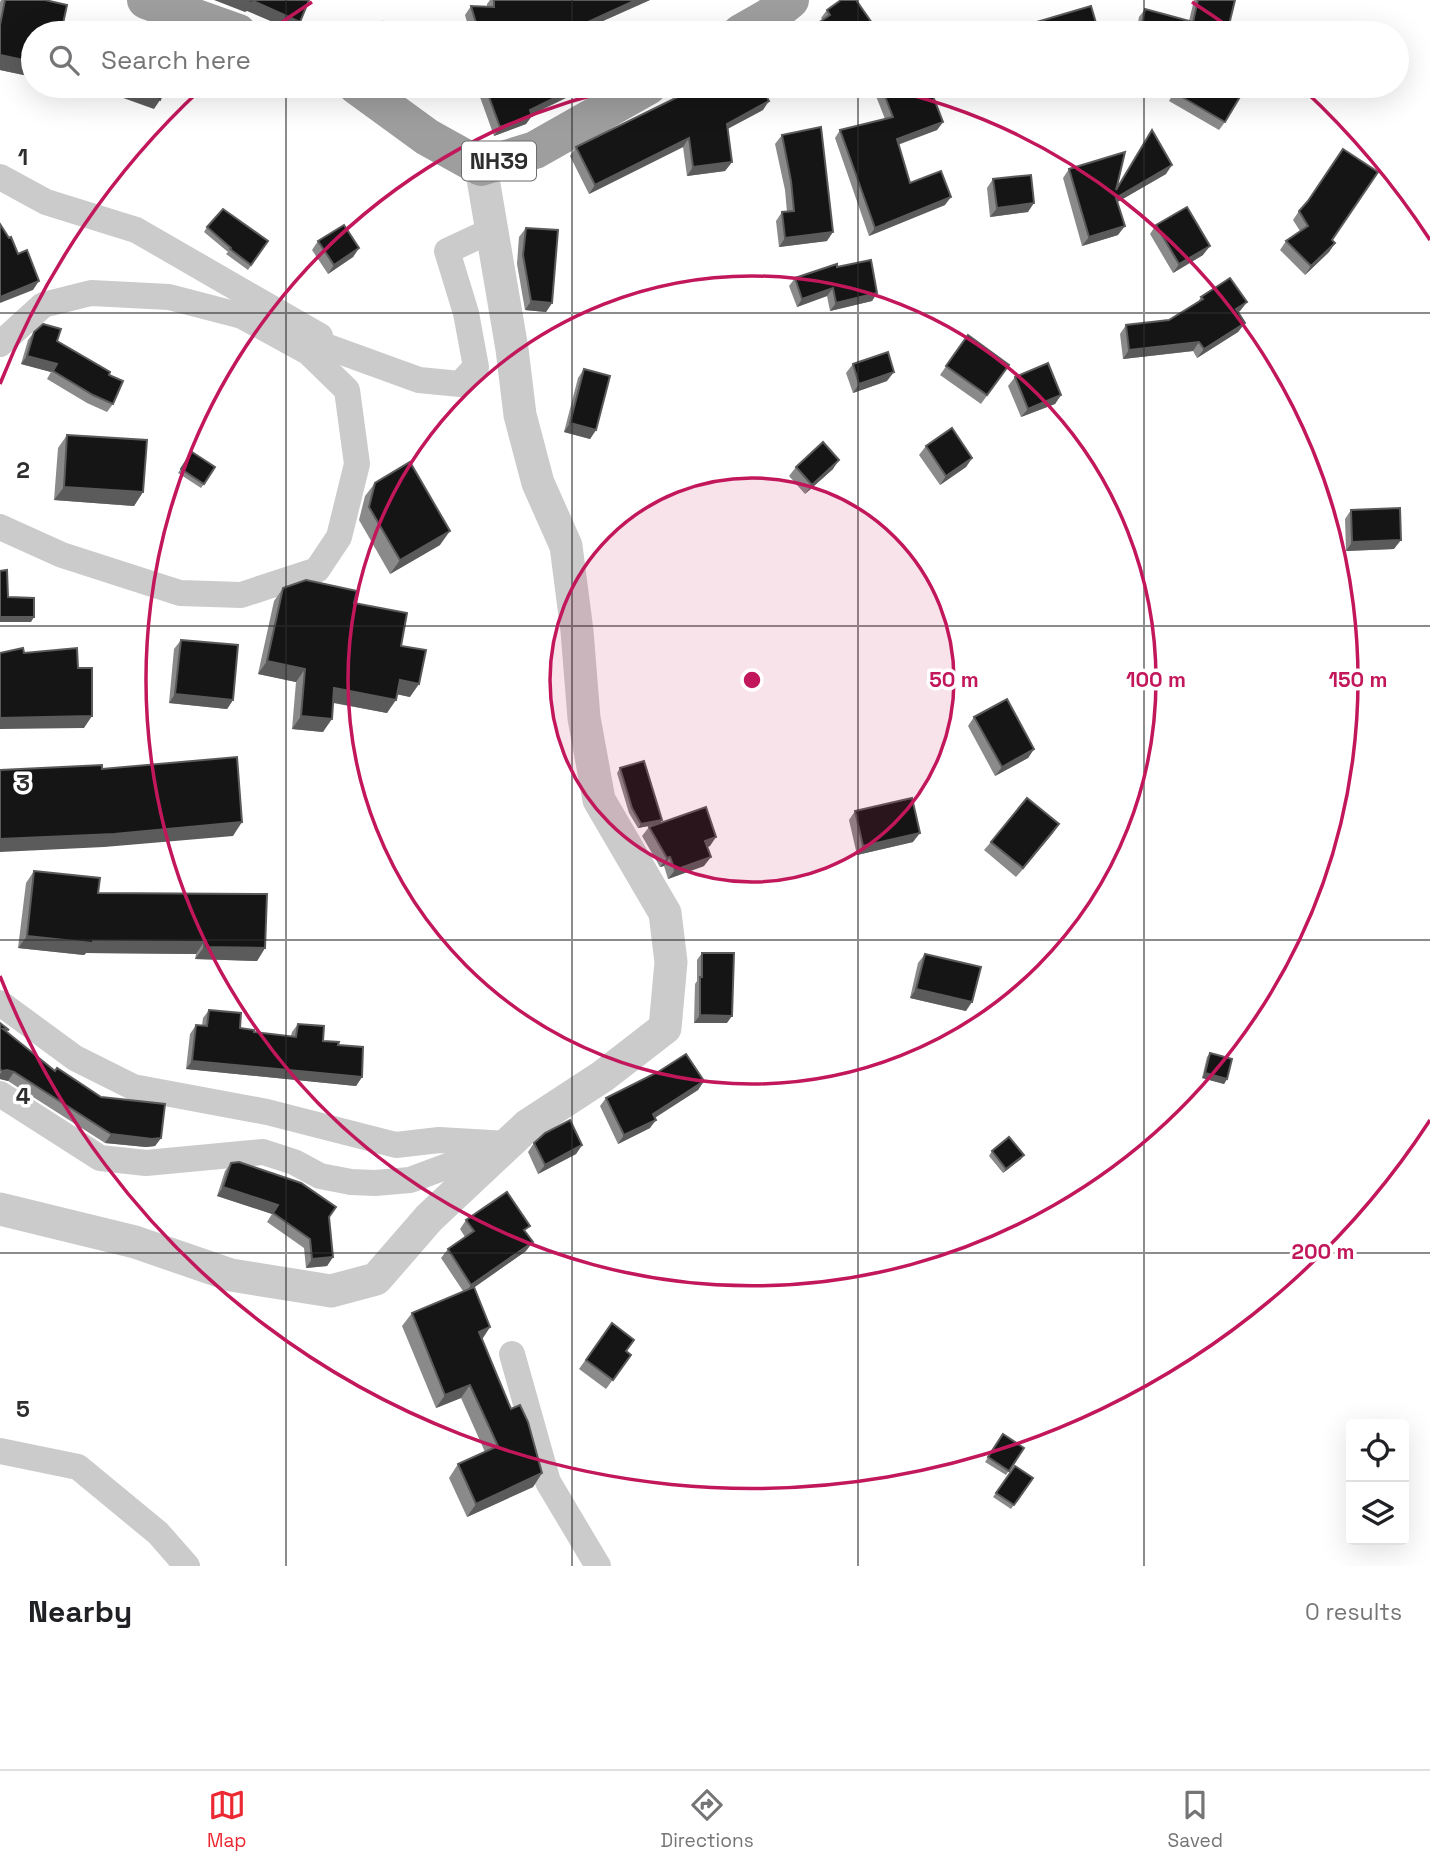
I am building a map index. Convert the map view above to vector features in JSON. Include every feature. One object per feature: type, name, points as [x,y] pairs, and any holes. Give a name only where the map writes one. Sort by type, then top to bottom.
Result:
[{"type":"highway","points":[[146,0],[205,21]]},
{"type":"highway","points":[[762,21],[790,0]]},
{"type":"highway","name":"NH39","points":[[373,98],[427,137],[481,167],[535,150],[627,98]]},
{"type":"street","points":[[0,1209],[135,1242],[231,1275],[331,1291],[376,1279],[429,1218],[528,1125],[603,1076],[665,1028],[671,962],[665,913],[599,800],[584,718],[566,546],[538,483],[520,415],[481,167]]},
{"type":"street","points":[[0,177],[46,202],[136,230],[359,358]]},
{"type":"street","points":[[0,344],[43,305],[91,293],[169,296],[242,316],[419,380],[460,384],[476,367],[466,313],[447,251],[492,230]]},
{"type":"street","points":[[0,527],[62,555],[180,593],[241,596],[317,570],[339,537],[357,464],[347,390],[308,352],[242,316]]},
{"type":"street","points":[[0,1003],[75,1058],[133,1087],[267,1112],[396,1145],[439,1140],[508,1144]]},
{"type":"street","points":[[0,1094],[100,1158],[146,1163],[263,1153],[294,1162],[320,1176],[375,1183],[410,1180],[508,1144]]},
{"type":"street","points":[[512,1354],[548,1482],[598,1566]]},
{"type":"street","points":[[0,1451],[78,1467],[158,1533],[187,1566]]},
{"type":"building","points":[[5,0],[45,0],[67,5],[64,21],[21,21],[21,59],[0,55],[0,25]]},
{"type":"building","points":[[243,0],[309,0],[300,21],[253,1]]},
{"type":"building","points":[[494,0],[636,0],[590,21],[475,21],[471,6],[494,7]]},
{"type":"building","points":[[841,0],[856,0],[871,21],[821,21],[830,15],[827,10]]},
{"type":"building","points":[[1198,0],[1235,0],[1230,21],[1193,21]]},
{"type":"building","points":[[1091,6],[1095,21],[1040,21]]},
{"type":"building","points":[[1145,9],[1189,21],[1142,21]]},
{"type":"building","points":[[489,98],[554,98],[530,110],[532,116],[500,127]]},
{"type":"building","points":[[676,98],[767,98],[769,101],[727,124],[732,162],[693,167],[689,138],[595,185],[576,147]]},
{"type":"building","points":[[886,98],[934,98],[943,122],[897,139],[910,183],[941,171],[951,197],[875,228],[840,130],[893,117]]},
{"type":"building","points":[[1184,98],[1239,98],[1225,122]]},
{"type":"building","points":[[821,127],[833,232],[785,238],[782,212],[794,211],[782,135]]},
{"type":"building","points":[[1152,130],[1172,165],[1116,198],[1125,226],[1089,237],[1069,169],[1125,152],[1116,190]]},
{"type":"building","points":[[1343,149],[1378,172],[1332,240],[1335,243],[1311,266],[1286,241],[1308,226],[1299,211]]},
{"type":"building","points":[[1031,175],[1034,203],[997,208],[993,179]]},
{"type":"building","points":[[1187,207],[1210,246],[1179,264],[1156,225]]},
{"type":"building","points":[[223,209],[268,241],[251,265],[207,227]]},
{"type":"building","points":[[0,224],[9,238],[11,237],[18,254],[27,250],[39,281],[0,297]]},
{"type":"building","points":[[344,225],[359,248],[334,265],[318,241]]},
{"type":"building","points":[[526,228],[558,230],[552,303],[531,301],[523,255]]},
{"type":"building","points":[[871,260],[877,293],[836,303],[833,288],[802,299],[795,278],[837,264],[837,267]]},
{"type":"building","points":[[1230,278],[1247,302],[1236,309],[1245,323],[1204,349],[1199,342],[1129,350],[1126,325],[1169,320]]},
{"type":"building","points":[[43,324],[61,329],[57,341],[110,372],[109,375],[123,381],[113,404],[53,371],[57,364],[27,356],[34,332]]},
{"type":"building","points":[[968,335],[1009,365],[987,395],[946,366]]},
{"type":"building","points":[[888,352],[894,372],[859,384],[853,364]]},
{"type":"building","points":[[1048,363],[1061,395],[1028,409],[1015,377]]},
{"type":"building","points":[[584,369],[610,376],[596,430],[570,423]]},
{"type":"building","points":[[952,428],[972,458],[946,476],[926,446]]},
{"type":"building","points":[[67,435],[147,440],[143,492],[64,487]]},
{"type":"building","points":[[823,442],[839,460],[812,485],[796,467]]},
{"type":"building","points":[[192,452],[215,467],[204,484],[181,469]]},
{"type":"building","points":[[410,462],[450,531],[400,560],[369,507],[375,483]]},
{"type":"building","points":[[1400,508],[1401,540],[1352,542],[1351,510]]},
{"type":"building","points":[[7,570],[8,597],[34,598],[34,617],[0,617],[0,571]]},
{"type":"building","points":[[306,580],[357,591],[354,603],[407,613],[401,646],[426,650],[419,684],[400,680],[396,700],[334,688],[332,719],[301,716],[305,669],[267,661],[283,588]]},
{"type":"building","points":[[181,640],[238,645],[233,700],[175,694]]},
{"type":"building","points":[[23,648],[24,653],[77,648],[78,668],[92,668],[92,716],[0,718],[0,653]]},
{"type":"building","points":[[1007,699],[1034,749],[1002,767],[974,717]]},
{"type":"building","points":[[237,757],[242,822],[114,834],[0,839],[0,770],[102,765],[102,769]]},
{"type":"building","points":[[644,761],[662,820],[641,824],[632,808],[620,768]]},
{"type":"building","points":[[912,798],[920,833],[863,846],[855,811]]},
{"type":"building","points":[[1027,798],[1059,824],[1023,868],[991,842]]},
{"type":"building","points":[[706,807],[716,837],[705,841],[711,857],[675,870],[670,857],[667,858],[649,827]]},
{"type":"building","points":[[34,871],[100,878],[98,893],[267,894],[265,948],[204,947],[204,942],[93,943],[27,936]]},
{"type":"building","points":[[702,953],[734,953],[732,1016],[700,1015]]},
{"type":"building","points":[[925,954],[981,967],[972,1002],[916,989]]},
{"type":"building","points":[[209,1010],[241,1013],[240,1028],[254,1032],[296,1037],[298,1024],[324,1026],[323,1041],[363,1047],[362,1077],[192,1061],[196,1025],[207,1026]]},
{"type":"building","points":[[0,1023],[9,1030],[3,1029],[55,1071],[57,1068],[101,1097],[165,1104],[161,1138],[111,1134],[14,1072],[2,1071]]},
{"type":"building","points":[[1210,1053],[1232,1059],[1227,1079],[1205,1073]]},
{"type":"building","points":[[686,1054],[704,1081],[653,1114],[656,1120],[624,1135],[606,1098],[658,1072]]},
{"type":"building","points":[[570,1120],[582,1145],[545,1165],[534,1143],[545,1133]]},
{"type":"building","points":[[1009,1137],[1024,1155],[1006,1169],[992,1151]]},
{"type":"building","points":[[239,1162],[301,1183],[336,1207],[329,1217],[333,1257],[312,1259],[310,1239],[273,1213],[278,1205],[223,1187],[231,1163]]},
{"type":"building","points":[[507,1192],[530,1226],[524,1230],[533,1242],[471,1285],[448,1249],[474,1231],[466,1220]]},
{"type":"building","points":[[474,1287],[490,1327],[479,1332],[511,1409],[520,1405],[528,1422],[542,1473],[476,1504],[458,1464],[498,1446],[470,1385],[445,1395],[412,1313]]},
{"type":"building","points":[[612,1323],[634,1340],[626,1351],[631,1355],[613,1380],[586,1360]]},
{"type":"building","points":[[1003,1434],[1024,1448],[1009,1471],[988,1457]]},
{"type":"building","points":[[1015,1466],[1033,1478],[1014,1505],[996,1493]]}]
